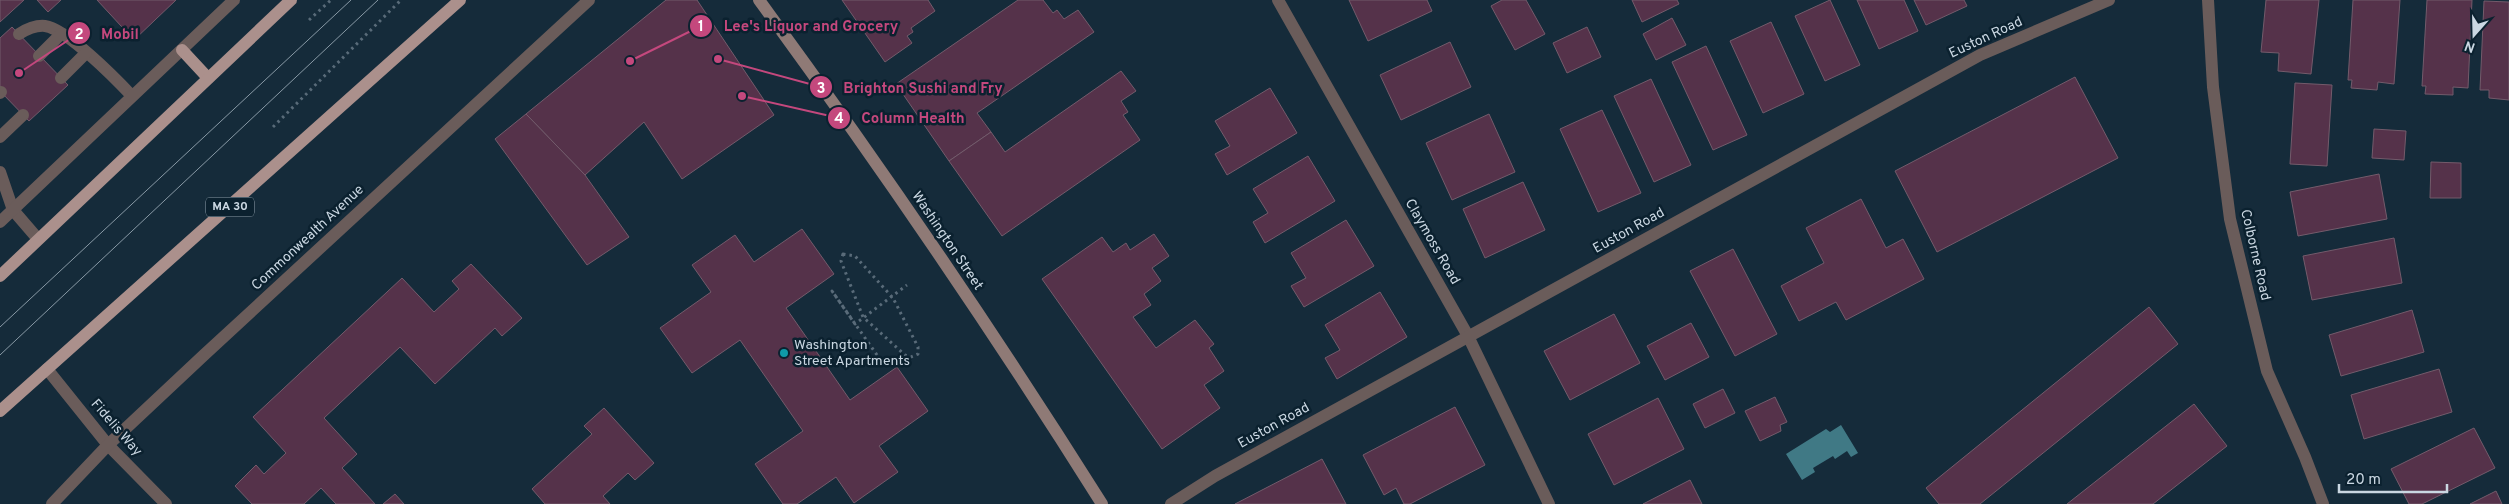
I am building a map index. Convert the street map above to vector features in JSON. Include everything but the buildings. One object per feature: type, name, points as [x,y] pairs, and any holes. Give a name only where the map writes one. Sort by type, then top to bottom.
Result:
[{"type":"main road","points":[[0,276],[291,0]]},
{"type":"main road","name":"MA 30","points":[[0,411],[460,0]]},
{"type":"main road","name":"Washington Street","points":[[759,0],[878,166],[994,337],[1102,504]]},
{"type":"main road","points":[[182,50],[208,78]]},
{"type":"street","points":[[0,222],[234,0]]},
{"type":"street","name":"Commonwealth Avenue","points":[[52,504],[108,445],[589,0]]},
{"type":"street","name":"Claymoss Road","points":[[1278,0],[1468,336],[1549,504]]},
{"type":"street","name":"Euston Road","points":[[1171,504],[1215,476],[1980,55],[2110,0]]},
{"type":"street","name":"Colborne Road","points":[[2208,0],[2213,87],[2230,219],[2267,371],[2305,457],[2323,504]]},
{"type":"street","points":[[20,34],[39,26],[47,26],[61,34],[86,54],[132,96]]},
{"type":"street","points":[[40,56],[61,34]]},
{"type":"street","points":[[61,78],[86,54]]},
{"type":"street","points":[[0,137],[23,115]]},
{"type":"street","points":[[0,172],[13,210],[38,239]]},
{"type":"street","name":"Fidelis Way","points":[[47,369],[108,445],[166,504]]},
{"type":"path","points":[[273,127],[401,0]]},
{"type":"path","points":[[843,254],[855,256],[893,298],[918,347],[918,354],[912,357],[905,355],[863,317],[841,261],[843,254]]},
{"type":"path","points":[[855,324],[893,298],[908,285]]},
{"type":"path","points":[[832,291],[877,355]]},
{"type":"shaded area","points":[[1841,425],[1858,453],[1851,457],[1847,451],[1835,459],[1833,456],[1813,468],[1815,472],[1802,480],[1786,454],[1826,429],[1830,432]]},
{"type":"tram line","points":[[0,327],[351,0]]},
{"type":"tram line","points":[[0,355],[378,0]]},
{"type":"place","name":"Brighton Sushi and Fry","points":[[718,59]]},
{"type":"place","name":"Lee's Liquor and Grocery","points":[[630,61]]},
{"type":"place","name":"Mobil","points":[[19,73]]},
{"type":"place","name":"Column Health","points":[[742,96]]},
{"type":"place","name":"Washington Street Apartments","points":[[784,353]]}]
